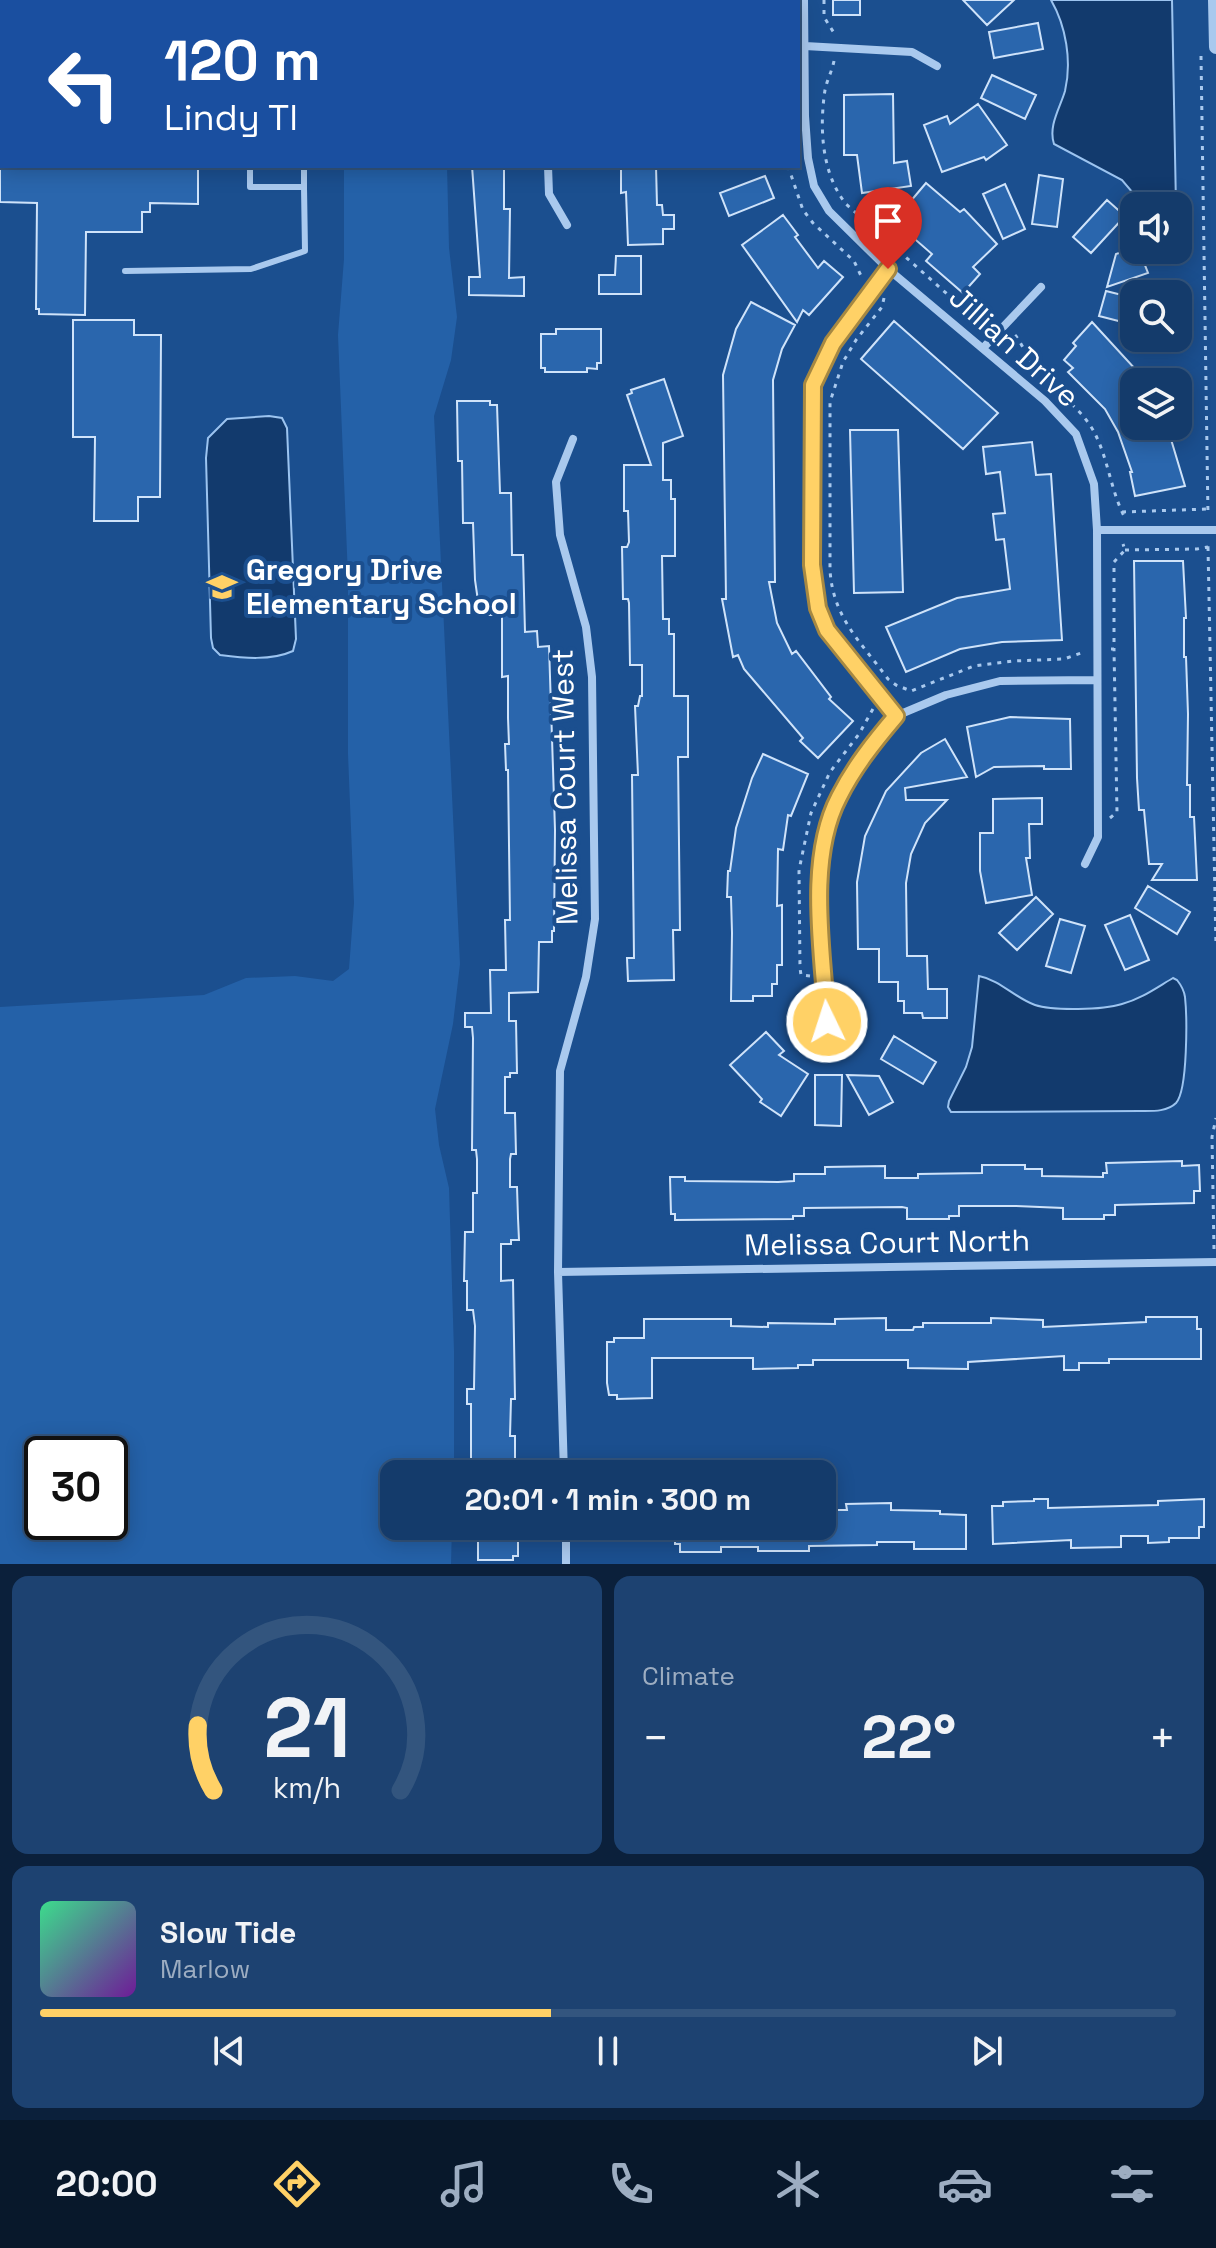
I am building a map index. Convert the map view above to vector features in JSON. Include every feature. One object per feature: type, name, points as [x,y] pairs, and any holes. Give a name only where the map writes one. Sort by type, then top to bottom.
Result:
[{"type":"street","name":"Jillian Drive","points":[[804,0],[805,116],[814,186],[829,211],[888,269],[1045,401],[1076,434],[1094,484],[1097,530],[1095,680],[1098,837],[1085,864]]},
{"type":"street","points":[[1209,47],[1215,0]]},
{"type":"street","points":[[805,46],[912,52],[937,66]]},
{"type":"street","points":[[548,168],[549,194],[567,225]]},
{"type":"street","points":[[888,269],[833,343],[813,385],[812,565],[818,608],[827,630],[896,716]]},
{"type":"street","points":[[984,347],[1041,287]]},
{"type":"street","name":"Melissa Court West","points":[[564,1460],[558,1272],[560,1071],[586,977],[595,919],[592,677],[586,627],[560,535],[556,482],[573,439]]},
{"type":"street","points":[[1097,530],[1212,530]]},
{"type":"street","points":[[827,1022],[818,873],[824,837],[837,799],[861,758],[896,716],[946,695],[1000,681],[1095,680]]},
{"type":"street","name":"Melissa Court North","points":[[558,1272],[1215,1262]]},
{"type":"street","points":[[566,1540],[566,1564]]},
{"type":"lane","points":[[250,168],[250,187],[304,187]]},
{"type":"lane","points":[[125,271],[251,269],[305,251],[304,168]]},
{"type":"path","points":[[1209,47],[1208,509],[1212,530],[1208,547],[1216,947]]},
{"type":"path","points":[[789,168],[803,210],[854,261],[861,278],[884,299],[843,362],[829,411],[831,591],[840,615],[888,679],[911,691],[974,666],[1064,659],[1080,652],[1096,650]]},
{"type":"path","points":[[1122,512],[1208,509]]},
{"type":"path","points":[[1125,550],[1208,547]]},
{"type":"path","points":[[1098,822],[1117,812],[1114,649]]},
{"type":"path","points":[[1215,1262],[1212,1137],[1216,1118]]},
{"type":"shaded area","points":[[1051,0],[1172,0],[1176,192],[1132,192],[1122,180],[1054,144],[1054,124],[1065,91],[1068,68],[1064,32]]},
{"type":"shaded area","points":[[344,168],[447,168],[449,248],[457,317],[451,360],[434,416],[460,964],[453,1024],[435,1109],[449,1188],[454,1460],[380,1460],[380,1540],[452,1540],[451,1564],[0,1564],[0,1007],[204,995],[246,978],[295,976],[333,981],[349,969],[354,903],[348,754],[348,577],[338,335],[344,259]]},
{"type":"shaded area","points":[[282,418],[287,428],[296,639],[293,651],[276,656],[247,658],[220,655],[213,648],[211,638],[208,438],[227,419]]},
{"type":"shaded area","points":[[979,976],[994,981],[1035,1005],[1065,1009],[1122,1004],[1173,978],[1177,980],[1185,997],[1186,1035],[1183,1084],[1176,1103],[1154,1111],[951,1112],[949,1101],[972,1047]]},
{"type":"building","points":[[833,0],[860,0],[860,15],[833,15]]},
{"type":"building","points":[[963,0],[1014,0],[987,25]]},
{"type":"building","points":[[1038,23],[1043,49],[994,58],[989,32]]},
{"type":"building","points":[[992,75],[1036,95],[1025,119],[981,98]]},
{"type":"building","points":[[893,94],[894,163],[907,161],[911,186],[862,193],[857,155],[844,155],[844,95]]},
{"type":"building","points":[[978,104],[1007,145],[986,160],[984,157],[942,172],[924,125],[947,116],[950,124]]},
{"type":"building","points":[[0,168],[198,168],[198,204],[150,203],[150,212],[142,212],[142,232],[86,232],[85,315],[39,314],[39,309],[36,309],[37,203],[0,202]]},
{"type":"building","points":[[472,168],[504,168],[504,209],[510,209],[509,278],[524,277],[524,296],[469,295],[469,277],[480,277]]},
{"type":"building","points":[[621,168],[656,168],[657,205],[662,205],[663,215],[674,215],[674,229],[663,229],[663,244],[628,245],[626,192],[621,193]]},
{"type":"building","points":[[1039,175],[1063,179],[1057,227],[1032,224]]},
{"type":"building","points":[[765,176],[774,198],[729,216],[720,193]]},
{"type":"building","points":[[926,183],[960,212],[964,209],[997,244],[973,267],[980,274],[963,293],[926,261],[932,254],[894,221]]},
{"type":"building","points":[[1005,184],[1025,229],[1003,239],[983,194]]},
{"type":"building","points":[[1107,200],[1120,212],[1120,221],[1091,253],[1073,237]]},
{"type":"building","points":[[783,215],[818,268],[824,261],[843,277],[809,315],[803,310],[797,322],[742,245]]},
{"type":"building","points":[[1120,253],[1120,264],[1144,264],[1148,273],[1120,280],[1107,287],[1116,254]]},
{"type":"building","points":[[616,256],[641,256],[641,294],[599,294],[599,275],[615,275]]},
{"type":"building","points":[[1106,291],[1120,294],[1120,321],[1099,316]]},
{"type":"building","points":[[751,302],[795,325],[782,349],[773,380],[775,582],[769,582],[777,623],[792,654],[796,651],[831,697],[829,699],[853,721],[818,758],[800,741],[803,738],[744,669],[738,655],[733,657],[722,599],[726,599],[723,375],[736,329]]},
{"type":"building","points":[[73,320],[134,320],[134,335],[161,335],[160,497],[138,497],[138,521],[94,521],[95,437],[73,437]]},
{"type":"building","points":[[894,321],[998,413],[963,449],[861,359]]},
{"type":"building","points":[[1092,322],[1134,368],[1120,368],[1120,438],[1105,409],[1068,372],[1073,368],[1064,360],[1076,346],[1073,343]]},
{"type":"building","points":[[556,329],[601,329],[601,363],[597,363],[597,369],[587,368],[587,372],[545,372],[545,368],[541,368],[541,334],[556,334]]},
{"type":"building","points":[[664,379],[683,436],[663,443],[663,480],[671,480],[671,499],[675,499],[675,556],[662,556],[663,619],[669,619],[669,634],[674,634],[674,696],[688,696],[688,757],[678,757],[680,930],[673,930],[674,980],[628,981],[627,958],[634,958],[632,775],[638,775],[635,706],[638,706],[642,696],[642,665],[630,665],[629,603],[628,599],[623,599],[622,547],[627,547],[629,542],[628,511],[624,511],[624,465],[651,465],[627,395],[632,393],[631,390]]},
{"type":"building","points":[[457,401],[490,401],[490,405],[497,405],[500,493],[511,493],[512,555],[523,555],[525,632],[537,631],[538,647],[549,646],[555,830],[554,931],[552,942],[539,942],[538,992],[509,993],[509,1021],[516,1021],[517,1073],[505,1077],[505,1113],[515,1113],[516,1154],[511,1154],[510,1159],[510,1187],[517,1187],[519,1240],[501,1244],[501,1281],[513,1280],[515,1399],[511,1399],[510,1436],[515,1436],[515,1460],[471,1460],[471,1404],[467,1404],[467,1389],[474,1389],[475,1326],[473,1310],[467,1310],[465,1232],[473,1232],[477,1159],[476,1150],[472,1150],[473,1038],[472,1027],[465,1027],[465,1013],[491,1013],[490,970],[506,970],[505,920],[510,920],[505,744],[509,744],[508,676],[502,677],[502,615],[480,615],[473,523],[463,523],[462,461],[458,461]]},
{"type":"building","points":[[850,430],[898,430],[903,592],[854,593]]},
{"type":"building","points":[[1121,440],[1171,440],[1185,486],[1135,496],[1132,472]]},
{"type":"building","points":[[1032,442],[1036,475],[1051,474],[1062,640],[1002,642],[960,649],[906,672],[886,627],[957,598],[1010,589],[1004,539],[996,540],[993,514],[1005,513],[1000,472],[986,474],[983,447]]},
{"type":"building","points":[[1134,561],[1183,561],[1187,785],[1190,785],[1190,817],[1194,817],[1197,880],[1152,880],[1162,864],[1149,864],[1144,810],[1139,810]]},
{"type":"building","points":[[1010,717],[1070,719],[1071,769],[994,767],[976,777],[967,727]]},
{"type":"building","points":[[945,739],[967,777],[905,788],[906,800],[947,800],[925,823],[911,854],[906,883],[907,956],[927,956],[928,989],[947,989],[947,1018],[923,1018],[922,1013],[904,1013],[904,1001],[898,1001],[898,982],[879,982],[879,949],[858,949],[857,882],[865,836],[886,791],[921,753]]},
{"type":"building","points":[[763,754],[808,774],[791,816],[788,815],[783,850],[778,849],[777,906],[782,905],[782,965],[777,965],[777,984],[772,984],[772,996],[753,996],[753,1001],[731,1001],[732,933],[731,897],[727,897],[728,871],[736,828]]},
{"type":"building","points":[[1042,798],[1042,824],[1029,824],[1030,858],[1026,858],[1032,895],[986,903],[980,871],[980,833],[993,833],[993,799]]},
{"type":"building","points":[[1148,886],[1190,912],[1177,934],[1135,908]]},
{"type":"building","points":[[1036,897],[1053,914],[1017,950],[999,933]]},
{"type":"building","points":[[1130,915],[1149,960],[1125,970],[1105,925]]},
{"type":"building","points":[[1060,919],[1085,926],[1071,973],[1046,966]]},
{"type":"building","points":[[766,1032],[784,1051],[779,1055],[808,1074],[781,1116],[760,1102],[762,1099],[730,1065]]},
{"type":"building","points":[[894,1036],[936,1062],[923,1084],[881,1059]]},
{"type":"building","points":[[815,1075],[842,1075],[841,1126],[815,1125]]},
{"type":"building","points":[[847,1075],[879,1076],[893,1102],[869,1115]]},
{"type":"building","points":[[1182,1161],[1182,1166],[1199,1165],[1200,1191],[1194,1191],[1194,1203],[1115,1205],[1115,1215],[1104,1215],[1104,1219],[1063,1219],[1063,1208],[1016,1206],[959,1206],[959,1216],[949,1216],[949,1219],[907,1219],[907,1208],[902,1207],[804,1208],[804,1216],[793,1216],[793,1219],[675,1220],[675,1214],[671,1214],[670,1177],[685,1177],[685,1181],[778,1182],[794,1181],[794,1174],[825,1174],[825,1167],[885,1166],[885,1178],[918,1178],[918,1174],[982,1173],[982,1165],[1025,1165],[1025,1169],[1042,1169],[1042,1176],[1103,1177],[1103,1173],[1107,1173],[1106,1163]]},
{"type":"building","points":[[1146,1317],[1197,1317],[1197,1329],[1201,1329],[1201,1359],[1109,1359],[1109,1363],[1079,1363],[1079,1370],[1064,1370],[1064,1356],[968,1362],[968,1369],[908,1368],[908,1360],[813,1360],[813,1365],[798,1365],[798,1368],[753,1369],[753,1358],[652,1358],[652,1398],[617,1399],[617,1395],[609,1395],[607,1383],[607,1342],[614,1342],[614,1338],[644,1338],[644,1319],[731,1319],[731,1326],[768,1327],[768,1323],[835,1324],[835,1319],[886,1318],[886,1330],[913,1330],[914,1327],[923,1327],[923,1323],[991,1323],[991,1318],[1043,1320],[1043,1327],[1146,1322]]},
{"type":"building","points":[[1048,1499],[1048,1508],[1158,1505],[1158,1501],[1204,1499],[1204,1527],[1199,1527],[1199,1538],[1169,1538],[1169,1542],[1148,1543],[1148,1536],[1121,1536],[1121,1547],[1071,1548],[1071,1540],[993,1544],[992,1506]]},
{"type":"building","points":[[891,1503],[891,1510],[966,1515],[966,1549],[914,1549],[914,1542],[877,1542],[877,1545],[809,1546],[809,1551],[721,1547],[721,1552],[680,1552],[680,1544],[675,1544],[675,1540],[836,1540],[836,1510],[847,1510],[846,1504]]},
{"type":"building","points":[[478,1540],[518,1540],[518,1556],[513,1556],[513,1560],[478,1560]]},
{"type":"place","name":"Gregory Drive Elementary School","points":[[222,587]]},
{"type":"route","points":[[827,1022],[818,873],[824,837],[837,799],[861,758],[896,716],[827,630],[818,608],[812,565],[813,385],[833,343],[888,269]]}]
